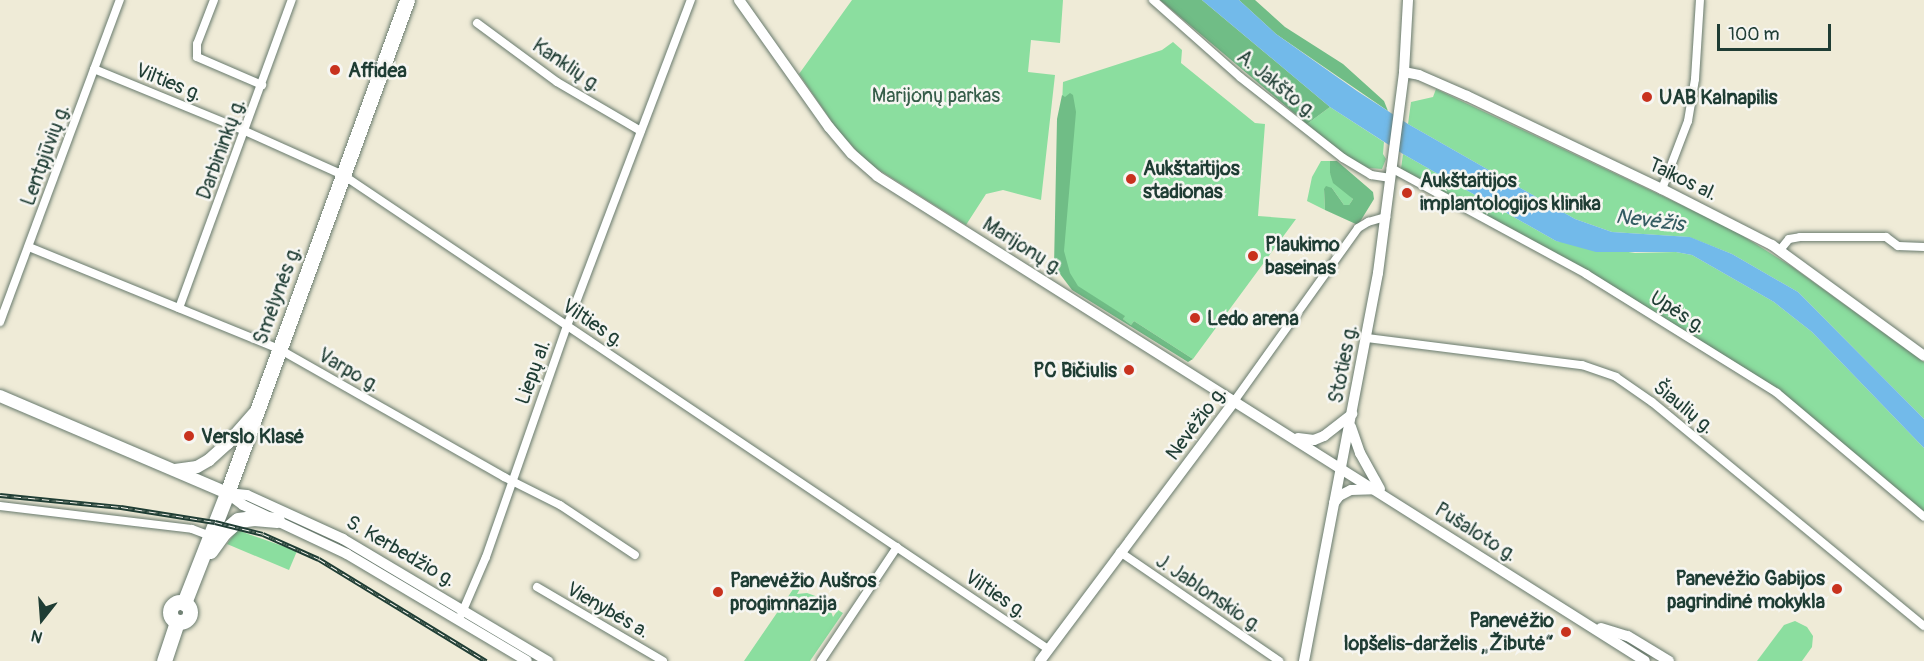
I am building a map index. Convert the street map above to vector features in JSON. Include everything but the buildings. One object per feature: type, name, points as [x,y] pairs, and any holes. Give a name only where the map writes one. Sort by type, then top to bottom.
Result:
[{"type":"highway","name":"Smėlynės g.","points":[[164,661],[177,622],[170,616],[171,608],[178,602],[184,603],[200,563],[407,0]]},
{"type":"highway","points":[[200,563],[224,532],[238,520],[254,518],[277,520]]},
{"type":"main road","name":"Marijonų g.","points":[[739,0],[829,127],[863,166],[1341,467]]},
{"type":"main road","name":"Stoties g.","points":[[1304,661],[1367,338],[1386,217],[1392,154],[1404,72],[1408,0]]},
{"type":"main road","name":"Taikos al.","points":[[1404,72],[1419,75],[1463,94],[1662,189],[1780,250],[1924,356]]},
{"type":"main road","name":"S. Kerbedžio g.","points":[[0,396],[227,493],[243,505],[347,554],[549,661]]},
{"type":"main road","name":"Nevėžio g.","points":[[1040,661],[1235,400]]},
{"type":"main road","points":[[174,470],[196,467],[209,460],[228,444],[257,410]]},
{"type":"main road","points":[[1296,438],[1307,440],[1324,436],[1351,419],[1360,453],[1380,492]]},
{"type":"main road","name":"Pušaloto g.","points":[[1341,467],[1646,661]]},
{"type":"main road","points":[[1333,506],[1339,496],[1351,490],[1380,492]]},
{"type":"main road","name":"S. Kerbedžio g.","points":[[227,493],[247,495],[314,524],[461,616],[527,661]]},
{"type":"main road","name":"Pušaloto g.","points":[[1592,626],[1628,636],[1669,661]]},
{"type":"street","name":"Lentpjūvių g.","points":[[0,322],[120,0]]},
{"type":"street","points":[[214,0],[197,44],[197,57],[262,85]]},
{"type":"street","name":"Darbininkų g.","points":[[179,308],[292,0]]},
{"type":"street","name":"Liepų al.","points":[[461,616],[567,326],[691,0]]},
{"type":"street","name":"A. Jakšto g.","points":[[1153,0],[1240,77],[1343,158],[1371,175],[1390,173]]},
{"type":"street","points":[[1662,189],[1688,121],[1695,79],[1700,0]]},
{"type":"street","name":"Kanklių g.","points":[[477,23],[557,82],[641,131]]},
{"type":"street","name":"Vilties g.","points":[[94,69],[245,131],[343,175],[1048,649]]},
{"type":"street","name":"Upės g.","points":[[1390,173],[1586,274],[1777,393],[1924,517]]},
{"type":"street","name":"Nevėžio g.","points":[[1235,400],[1359,228],[1368,222],[1386,217]]},
{"type":"street","points":[[1780,250],[1789,239],[1800,237],[1886,237],[1898,246],[1924,247]]},
{"type":"street","name":"Varpo g.","points":[[29,247],[279,349],[511,482],[560,505],[635,555]]},
{"type":"street","name":"Šiaulių g.","points":[[1367,338],[1582,365],[1616,377],[1652,402],[1924,626]]},
{"type":"street","points":[[0,506],[192,529],[210,536]]},
{"type":"street","points":[[820,661],[897,547]]},
{"type":"street","name":"J. Jablonskio g.","points":[[1120,552],[1279,661]]},
{"type":"street","name":"Vienybės a.","points":[[537,587],[663,661]]},
{"type":"green space","name":"Marijonų parkas","points":[[852,0],[1063,0],[1060,43],[1031,40],[1028,72],[1055,75],[1041,200],[1003,190],[986,194],[966,225],[868,163],[839,132],[799,74]]},
{"type":"green space","points":[[1160,0],[1202,0],[1330,107],[1307,124]]},
{"type":"green space","points":[[1239,0],[1255,0],[1285,27],[1343,64],[1384,101],[1388,111],[1276,34]]},
{"type":"green space","points":[[1173,42],[1182,50],[1181,63],[1255,123],[1265,124],[1258,216],[1296,219],[1193,359],[1134,321],[1131,325],[1123,319],[1124,316],[1073,284],[1056,243],[1063,82],[1162,50]]},
{"type":"green space","points":[[1436,89],[1730,228],[1791,266],[1924,362],[1924,419],[1798,292],[1732,254],[1689,237],[1612,232],[1575,219],[1408,124],[1411,102],[1433,97]]},
{"type":"green space","points":[[1070,93],[1073,95],[1076,112],[1064,251],[1070,273],[1078,286],[1125,316],[1123,319],[1131,325],[1134,321],[1193,359],[1188,362],[1072,290],[1054,266],[1057,119],[1062,95],[1065,97]]},
{"type":"green space","points":[[1330,107],[1384,142],[1383,154],[1386,159],[1382,169],[1368,168],[1350,159],[1307,124]]},
{"type":"green space","points":[[1403,154],[1556,241],[1635,253],[1676,252],[1692,255],[1774,302],[1812,332],[1924,448],[1924,517],[1777,393],[1586,274],[1401,169]]},
{"type":"green space","points":[[1321,161],[1330,161],[1330,173],[1353,199],[1349,205],[1344,205],[1332,188],[1324,189],[1325,210],[1307,201],[1312,177]]},
{"type":"green space","points":[[1330,161],[1337,161],[1373,192],[1374,199],[1358,225],[1325,210],[1324,189],[1326,186],[1332,188],[1344,205],[1349,205],[1353,199],[1333,183]]},
{"type":"green space","points":[[237,530],[297,551],[289,570],[227,544]]},
{"type":"green space","points":[[798,582],[802,585],[797,594],[807,593],[821,598],[833,617],[838,610],[843,613],[810,661],[744,661]]},
{"type":"green space","points":[[1795,621],[1807,627],[1813,636],[1812,647],[1802,661],[1757,661],[1784,625]]},
{"type":"water","points":[[1202,0],[1239,0],[1276,34],[1357,91],[1408,124],[1575,219],[1612,232],[1690,237],[1732,254],[1798,292],[1924,419],[1924,448],[1812,332],[1774,302],[1692,255],[1676,252],[1596,252],[1556,241],[1403,154],[1330,107]]},
{"type":"railway","points":[[0,495],[121,507],[215,522],[263,534],[319,559],[486,661]]},
{"type":"place","name":"Affidea","points":[[335,70]]},
{"type":"place","name":"UAB Kalnapilis","points":[[1647,97]]},
{"type":"place","name":"Aukštaitijos stadionas","points":[[1131,179]]},
{"type":"place","name":"Aukštaitijos implantologijos klinika","points":[[1407,193]]},
{"type":"place","name":"Plaukimo baseinas","points":[[1253,256]]},
{"type":"place","name":"Ledo arena","points":[[1195,318]]},
{"type":"place","name":"PC Bičiulis","points":[[1129,370]]},
{"type":"place","name":"Verslo Klasė","points":[[189,436]]},
{"type":"place","name":"Panevėžio Gabijos pagrindinė mokykla","points":[[1837,589]]},
{"type":"place","name":"Panevėžio Aušros progimnazija","points":[[718,592]]},
{"type":"place","name":"Panevėžio lopšelis-darželis „Žibutė“","points":[[1566,632]]},
{"type":"water label","name":"Nevėžis","points":[[1650,221]]}]
